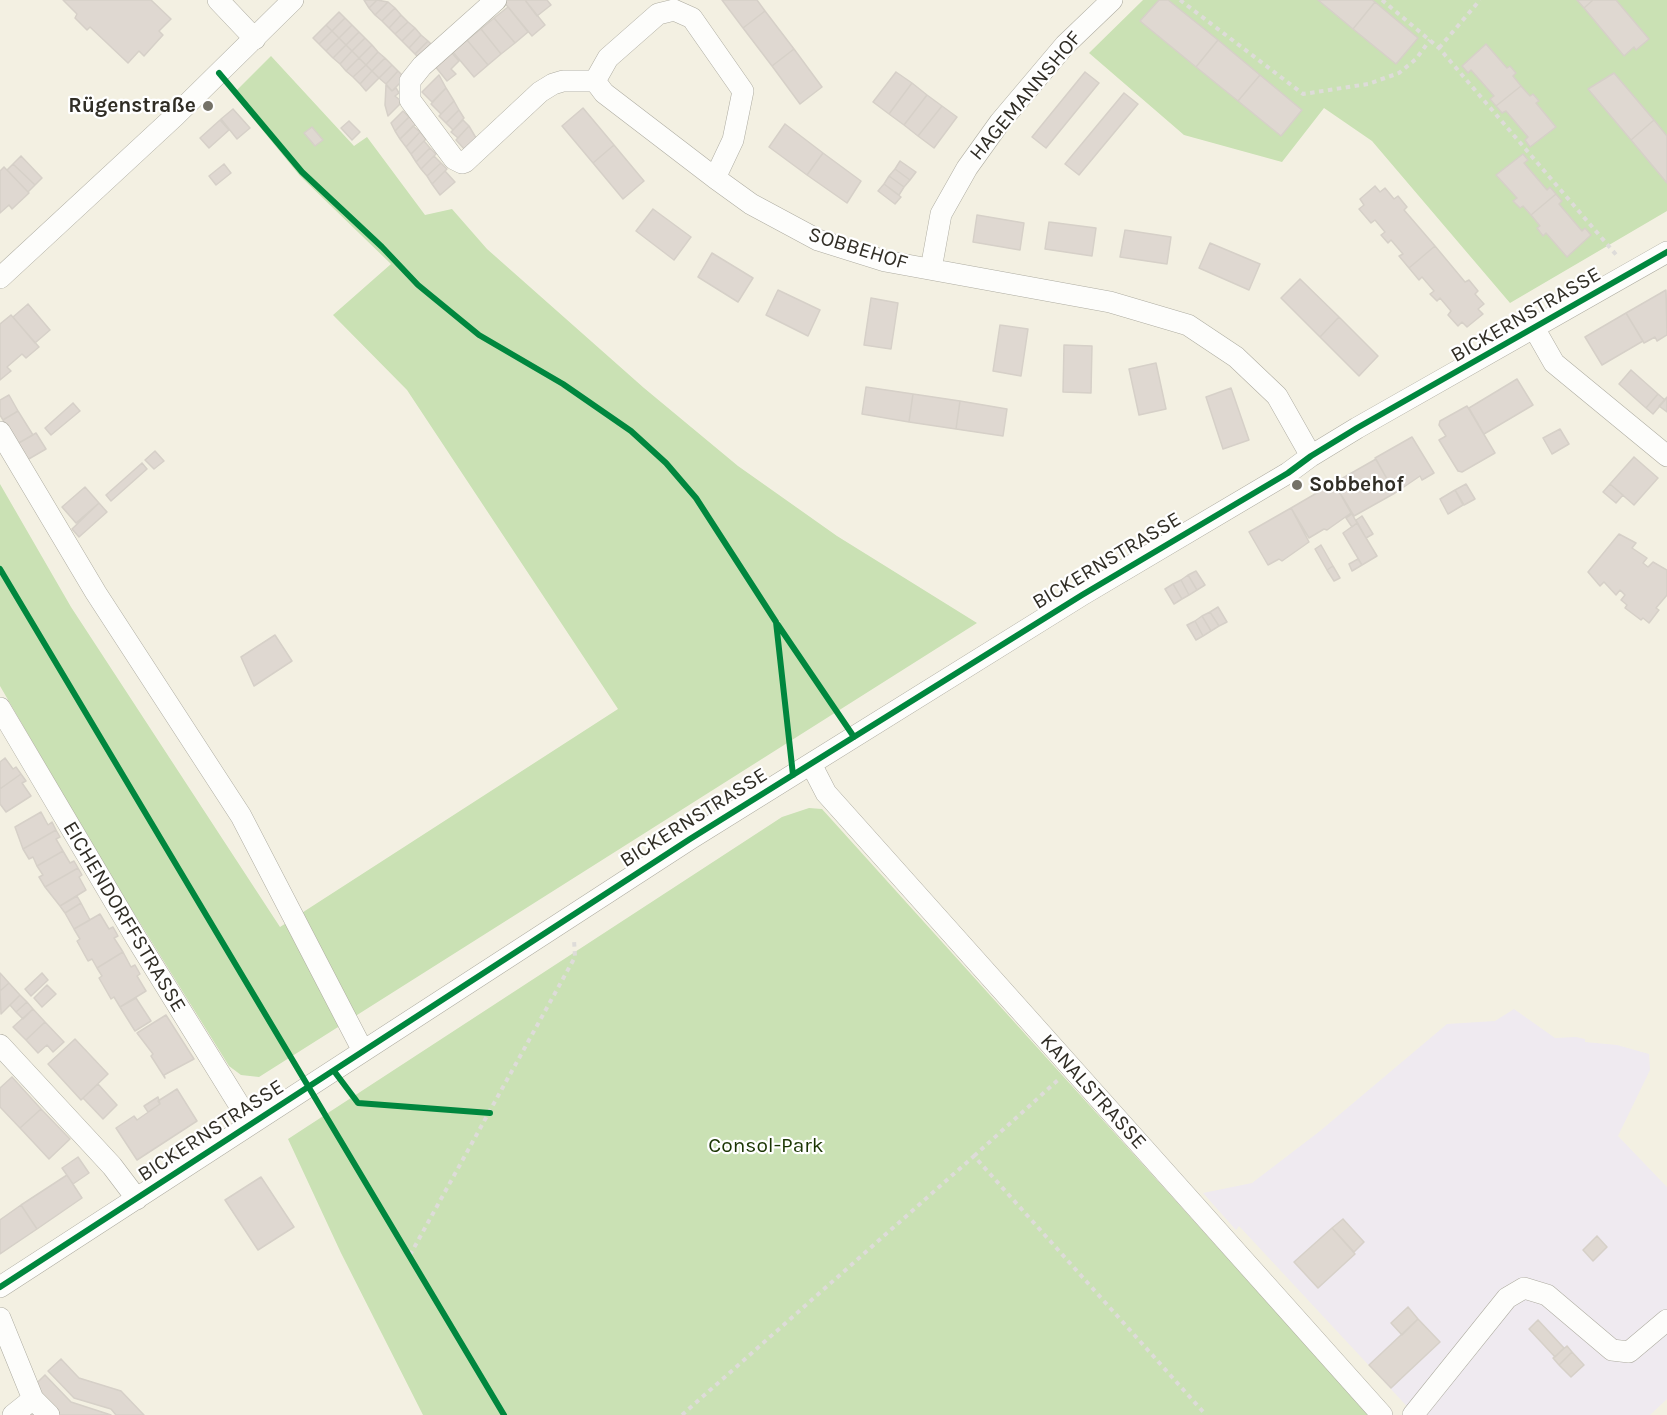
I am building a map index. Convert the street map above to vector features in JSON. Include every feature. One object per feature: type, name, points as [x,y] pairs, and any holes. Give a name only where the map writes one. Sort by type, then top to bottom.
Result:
[{"type":"street","points":[[218,0],[255,39]]},
{"type":"street","points":[[0,278],[255,39],[292,0]]},
{"type":"street","points":[[496,0],[422,66],[408,87],[410,100],[454,159],[465,162],[540,92],[553,84],[563,81],[595,81],[608,58],[658,14],[674,10],[692,18],[743,91],[733,140],[714,178]]},
{"type":"street","name":"HAGEMANNSHOF","points":[[931,269],[941,214],[967,168],[1000,122],[1065,45],[1112,0]]},
{"type":"street","name":"SOBBEHOF","points":[[595,81],[604,93],[714,178],[780,221],[818,240],[885,261],[1110,302],[1188,325],[1236,357],[1277,396],[1311,456]]},
{"type":"street","name":"BICKERNSTRASSE","points":[[0,1287],[574,914],[1082,595],[1288,473],[1311,456],[1667,252]]},
{"type":"street","points":[[1534,328],[1554,363],[1667,456]]},
{"type":"street","points":[[0,432],[96,593],[241,816],[363,1051]]},
{"type":"street","name":"EICHENDORFFSTRASSE","points":[[0,708],[136,938],[251,1125]]},
{"type":"street","name":"KANALSTRASSE","points":[[811,764],[826,793],[1382,1415]]},
{"type":"street","points":[[0,1045],[112,1166],[137,1199]]},
{"type":"street","points":[[1413,1415],[1507,1298],[1524,1288],[1547,1295],[1612,1350],[1629,1352],[1667,1320]]},
{"type":"street","points":[[0,1318],[33,1399],[48,1415]]},
{"type":"street","points":[[13,1415],[33,1399]]},
{"type":"path","points":[[1180,0],[1303,94],[1368,84],[1399,74],[1416,59],[1430,40]]},
{"type":"path","points":[[1382,0],[1439,48],[1632,273]]},
{"type":"path","points":[[1439,48],[1480,0]]},
{"type":"path","points":[[410,1256],[574,957],[574,914]]},
{"type":"path","points":[[682,1415],[1071,1068]]},
{"type":"path","points":[[478,1112],[490,1113]]},
{"type":"path","points":[[974,1156],[1206,1415]]},
{"type":"shaded area","points":[[1514,1009],[1555,1038],[1576,1037],[1585,1039],[1585,1042],[1617,1045],[1649,1054],[1650,1070],[1618,1136],[1667,1187],[1667,1399],[1650,1415],[1415,1415],[1239,1226],[1236,1230],[1203,1193],[1252,1183],[1320,1131],[1447,1024],[1495,1021]]},
{"type":"green space","points":[[1143,0],[1667,0],[1667,211],[1510,303],[1372,141],[1324,108],[1282,162],[1184,135],[1089,53]]},
{"type":"green space","points":[[271,56],[354,146],[367,137],[425,215],[452,209],[487,249],[644,388],[738,466],[837,536],[977,623],[259,1077],[241,1075],[229,1066],[102,862],[0,686],[0,484],[71,607],[280,927],[618,709],[407,390],[333,315],[391,264],[300,176],[233,94]]},
{"type":"green space","name":"Consol-Park","points":[[809,808],[822,809],[1369,1415],[423,1415],[341,1253],[288,1139],[782,817]]},
{"type":"building","points":[[63,0],[151,0],[171,19],[159,31],[163,35],[144,56],[139,51],[128,63],[90,27],[87,30],[75,18],[77,14]]},
{"type":"building","points":[[364,0],[377,0],[369,8]]},
{"type":"building","points":[[377,0],[388,2],[375,15],[369,8]]},
{"type":"building","points":[[506,0],[525,0],[545,25],[532,36],[504,2]]},
{"type":"building","points":[[525,0],[547,0],[551,5],[537,16]]},
{"type":"building","points":[[722,0],[757,0],[765,11],[743,28]]},
{"type":"building","points":[[1159,0],[1168,0],[1218,40],[1196,67],[1140,21]]},
{"type":"building","points":[[1318,0],[1372,0],[1375,2],[1353,29]]},
{"type":"building","points":[[1577,0],[1593,0],[1584,8]]},
{"type":"building","points":[[1593,0],[1616,0],[1649,39],[1636,50],[1634,47],[1624,56],[1584,8]]},
{"type":"building","points":[[388,2],[395,8],[382,21],[375,15]]},
{"type":"building","points":[[1375,2],[1418,38],[1396,64],[1353,29]]},
{"type":"building","points":[[508,7],[528,32],[515,43],[494,18]]},
{"type":"building","points":[[395,8],[401,15],[389,28],[382,21]]},
{"type":"building","points":[[765,11],[794,49],[772,66],[743,28]]},
{"type":"building","points":[[339,12],[345,18],[332,31],[326,25]]},
{"type":"building","points":[[401,15],[408,22],[395,34],[389,28]]},
{"type":"building","points":[[345,18],[352,25],[339,38],[332,31]]},
{"type":"building","points":[[494,18],[515,43],[501,54],[481,29]]},
{"type":"building","points":[[408,22],[415,28],[402,41],[395,34]]},
{"type":"building","points":[[326,25],[332,31],[319,44],[313,38]]},
{"type":"building","points":[[352,25],[359,32],[346,45],[339,38]]},
{"type":"building","points":[[415,28],[421,35],[409,48],[402,41]]},
{"type":"building","points":[[481,29],[501,54],[488,65],[467,40]]},
{"type":"building","points":[[332,31],[339,38],[326,51],[319,44]]},
{"type":"building","points":[[359,32],[365,38],[352,51],[346,45]]},
{"type":"building","points":[[421,35],[428,41],[415,54],[409,48]]},
{"type":"building","points":[[339,38],[346,45],[333,58],[326,51]]},
{"type":"building","points":[[365,38],[372,45],[359,58],[352,51]]},
{"type":"building","points":[[467,40],[488,65],[474,77],[453,52]]},
{"type":"building","points":[[1218,40],[1260,75],[1238,101],[1196,67]]},
{"type":"building","points":[[428,41],[435,48],[422,61],[415,54]]},
{"type":"building","points":[[1486,44],[1507,68],[1510,66],[1516,73],[1513,76],[1521,86],[1496,106],[1490,99],[1494,96],[1471,70],[1468,73],[1462,66]]},
{"type":"building","points":[[346,45],[352,51],[340,64],[333,58]]},
{"type":"building","points":[[372,45],[378,52],[366,65],[359,58]]},
{"type":"building","points":[[794,49],[822,87],[800,104],[772,66]]},
{"type":"building","points":[[352,51],[359,58],[346,71],[340,64]]},
{"type":"building","points":[[378,52],[385,58],[372,71],[366,65]]},
{"type":"building","points":[[451,52],[459,61],[451,69],[456,74],[447,81],[434,65]]},
{"type":"building","points":[[359,58],[366,65],[353,77],[346,71]]},
{"type":"building","points":[[385,58],[392,65],[379,78],[372,71]]},
{"type":"building","points":[[366,65],[372,71],[360,84],[353,77]]},
{"type":"building","points":[[392,65],[398,71],[386,84],[379,78]]},
{"type":"building","points":[[372,71],[379,78],[366,91],[360,84]]},
{"type":"building","points":[[398,71],[405,78],[392,91],[386,84]]},
{"type":"building","points":[[896,72],[912,83],[889,114],[873,102]]},
{"type":"building","points":[[1085,72],[1099,83],[1046,148],[1032,137]]},
{"type":"building","points":[[1614,73],[1654,120],[1631,140],[1588,89]]},
{"type":"building","points":[[439,75],[446,88],[432,102],[422,92]]},
{"type":"building","points":[[1260,75],[1302,110],[1281,136],[1238,101]]},
{"type":"building","points":[[912,83],[927,95],[904,125],[889,114]]},
{"type":"building","points":[[386,85],[392,91],[396,88],[399,93],[395,96],[402,102],[388,116],[385,105]]},
{"type":"building","points":[[1521,86],[1530,96],[1533,94],[1539,101],[1536,103],[1556,127],[1530,147],[1525,140],[1528,137],[1506,111],[1502,113],[1496,106]]},
{"type":"building","points":[[446,88],[454,101],[441,114],[431,104]]},
{"type":"building","points":[[1124,93],[1138,104],[1079,175],[1065,164]]},
{"type":"building","points":[[927,95],[942,106],[918,136],[904,125]]},
{"type":"building","points":[[454,101],[459,110],[446,123],[439,116]]},
{"type":"building","points":[[942,106],[957,117],[934,148],[918,136]]},
{"type":"building","points":[[583,108],[614,145],[593,163],[562,126]]},
{"type":"building","points":[[233,109],[250,128],[237,139],[221,119]]},
{"type":"building","points":[[459,110],[464,118],[453,130],[446,123]]},
{"type":"building","points":[[403,111],[409,117],[395,131],[391,123]]},
{"type":"building","points":[[409,117],[416,124],[400,139],[395,131]]},
{"type":"building","points":[[220,120],[229,130],[209,148],[200,138]]},
{"type":"building","points":[[463,120],[469,126],[458,138],[451,132]]},
{"type":"building","points":[[1654,120],[1667,136],[1667,183],[1631,140]]},
{"type":"building","points":[[349,121],[360,132],[352,140],[341,128]]},
{"type":"building","points":[[785,124],[823,153],[807,175],[769,147]]},
{"type":"building","points":[[413,126],[420,132],[406,147],[400,139]]},
{"type":"building","points":[[469,126],[479,143],[466,151],[456,140]]},
{"type":"building","points":[[312,127],[323,140],[315,146],[304,133]]},
{"type":"building","points":[[420,132],[426,139],[411,154],[406,147]]},
{"type":"building","points":[[424,141],[430,148],[416,162],[411,154]]},
{"type":"building","points":[[614,145],[644,181],[623,199],[593,163]]},
{"type":"building","points":[[430,148],[436,154],[421,169],[416,162]]},
{"type":"building","points":[[823,153],[861,181],[847,203],[807,175]]},
{"type":"building","points":[[1523,154],[1528,160],[1524,163],[1547,190],[1550,187],[1556,194],[1531,215],[1523,206],[1520,208],[1513,201],[1517,198],[1496,175]]},
{"type":"building","points":[[21,156],[42,178],[35,185],[13,164]]},
{"type":"building","points":[[434,156],[441,163],[427,176],[421,169]]},
{"type":"building","points":[[900,161],[916,172],[910,180],[895,169]]},
{"type":"building","points":[[441,163],[447,169],[432,184],[427,176]]},
{"type":"building","points":[[13,164],[35,185],[28,192],[7,170]]},
{"type":"building","points":[[224,164],[231,173],[216,185],[209,176]]},
{"type":"building","points":[[4,167],[29,193],[12,209],[9,205],[0,213],[0,171]]},
{"type":"building","points":[[895,169],[910,180],[904,187],[889,176]]},
{"type":"building","points":[[445,171],[455,182],[440,195],[432,184]]},
{"type":"building","points":[[889,176],[904,187],[899,195],[884,184]]},
{"type":"building","points":[[884,184],[901,197],[895,204],[878,191]]},
{"type":"building","points":[[1375,186],[1380,192],[1385,188],[1394,199],[1398,196],[1407,207],[1404,210],[1435,246],[1409,268],[1399,256],[1403,254],[1391,240],[1388,243],[1381,235],[1385,232],[1375,220],[1371,223],[1359,209],[1364,205],[1360,199]]},
{"type":"building","points":[[1556,194],[1562,201],[1559,204],[1582,231],[1585,228],[1591,235],[1567,257],[1546,233],[1543,236],[1537,228],[1540,226],[1531,215]]},
{"type":"building","points":[[653,209],[691,237],[674,260],[636,231]]},
{"type":"building","points":[[977,215],[1024,223],[1020,250],[973,242]]},
{"type":"building","points":[[1049,222],[1096,228],[1092,256],[1045,249]]},
{"type":"building","points":[[1125,230],[1171,237],[1167,264],[1120,257]]},
{"type":"building","points":[[1210,243],[1260,264],[1249,290],[1199,268]]},
{"type":"building","points":[[1435,246],[1465,282],[1469,280],[1478,291],[1475,294],[1484,304],[1478,309],[1483,314],[1467,327],[1462,322],[1458,326],[1448,315],[1451,311],[1440,298],[1437,301],[1430,294],[1434,291],[1422,277],[1419,280],[1409,268]]},
{"type":"building","points":[[712,253],[753,278],[738,302],[698,277]]},
{"type":"building","points":[[1300,279],[1339,317],[1320,337],[1281,298]]},
{"type":"building","points":[[778,290],[820,310],[808,336],[766,315]]},
{"type":"building","points":[[1666,290],[1667,335],[1657,341],[1655,337],[1644,343],[1626,313]]},
{"type":"building","points":[[871,298],[898,303],[891,349],[864,345]]},
{"type":"building","points":[[28,304],[50,330],[35,343],[13,317]]},
{"type":"building","points":[[1626,313],[1643,341],[1602,365],[1585,337]]},
{"type":"building","points":[[11,315],[39,347],[26,358],[22,354],[7,367],[11,371],[0,380],[0,324]]},
{"type":"building","points":[[1339,317],[1378,356],[1359,376],[1320,337]]},
{"type":"building","points":[[1000,325],[1028,329],[1021,376],[993,371]]},
{"type":"building","points":[[1064,345],[1092,346],[1091,393],[1063,392]]},
{"type":"building","points":[[1156,363],[1166,409],[1139,415],[1129,369]]},
{"type":"building","points":[[1631,370],[1658,394],[1646,408],[1619,384]]},
{"type":"building","points":[[1517,379],[1533,405],[1484,434],[1469,408]]},
{"type":"building","points":[[866,387],[913,394],[909,422],[862,414]]},
{"type":"building","points":[[1231,388],[1249,440],[1223,449],[1206,397]]},
{"type":"building","points":[[913,394],[960,401],[956,429],[909,422]]},
{"type":"building","points":[[1658,394],[1665,400],[1653,414],[1646,408]]},
{"type":"building","points":[[9,395],[18,411],[3,420],[0,415],[0,400]]},
{"type":"building","points":[[1667,397],[1667,412],[1659,406]]},
{"type":"building","points":[[960,401],[1007,409],[1003,436],[956,429]]},
{"type":"building","points":[[73,403],[80,411],[51,435],[45,428]]},
{"type":"building","points":[[1467,406],[1495,453],[1462,472],[1458,471],[1439,440],[1446,436],[1439,425],[1440,421]]},
{"type":"building","points":[[18,411],[33,435],[17,444],[3,420]]},
{"type":"building","points":[[1560,429],[1569,444],[1552,454],[1543,438]]},
{"type":"building","points":[[36,433],[46,449],[27,460],[17,444]]},
{"type":"building","points":[[1412,437],[1434,473],[1422,480],[1420,476],[1395,493],[1375,458]]},
{"type":"building","points":[[155,451],[164,461],[154,469],[145,460]]},
{"type":"building","points":[[1634,457],[1658,478],[1634,505],[1610,484]]},
{"type":"building","points":[[1376,459],[1395,493],[1354,516],[1334,483]]},
{"type":"building","points":[[142,463],[147,469],[111,501],[106,495]]},
{"type":"building","points":[[1334,483],[1351,513],[1327,530],[1324,529],[1309,538],[1291,508]]},
{"type":"building","points":[[1466,484],[1475,499],[1464,505],[1455,490]]},
{"type":"building","points":[[1610,484],[1623,495],[1616,503],[1603,492]]},
{"type":"building","points":[[85,487],[99,503],[76,523],[62,507]]},
{"type":"building","points":[[1455,490],[1463,505],[1448,514],[1440,499]]},
{"type":"building","points":[[99,503],[107,512],[79,537],[72,529]]},
{"type":"building","points":[[1291,508],[1309,542],[1282,561],[1279,559],[1268,565],[1249,532]]},
{"type":"building","points":[[1352,514],[1357,523],[1352,527],[1346,518]]},
{"type":"building","points":[[1362,516],[1373,534],[1366,538],[1356,520]]},
{"type":"building","points":[[1357,523],[1377,556],[1362,565],[1343,533]]},
{"type":"building","points":[[1619,534],[1636,543],[1632,548],[1647,558],[1643,563],[1648,567],[1653,562],[1667,570],[1667,595],[1656,608],[1659,610],[1649,623],[1625,608],[1627,605],[1621,600],[1625,595],[1620,590],[1616,595],[1604,582],[1600,586],[1588,572]]},
{"type":"building","points":[[1321,545],[1333,566],[1327,570],[1315,549]]},
{"type":"building","points":[[1358,559],[1362,565],[1352,571],[1349,564]]},
{"type":"building","points":[[1333,566],[1340,578],[1334,581],[1327,570]]},
{"type":"building","points":[[1196,571],[1205,585],[1197,590],[1188,575]]},
{"type":"building","points":[[1188,575],[1197,590],[1189,595],[1181,580]]},
{"type":"building","points":[[1181,580],[1189,595],[1182,599],[1173,584]]},
{"type":"building","points":[[1173,584],[1182,599],[1174,604],[1165,589]]},
{"type":"building","points":[[1218,607],[1227,622],[1219,626],[1210,612]]},
{"type":"building","points":[[1210,612],[1219,626],[1211,631],[1202,616]]},
{"type":"building","points":[[1202,616],[1211,631],[1203,636],[1195,621]]},
{"type":"building","points":[[1195,621],[1203,636],[1196,640],[1187,625]]},
{"type":"building","points":[[275,635],[292,661],[254,686],[241,657]]},
{"type":"building","points":[[5,758],[13,769],[16,767],[21,774],[0,789],[0,762]]},
{"type":"building","points":[[21,774],[26,781],[22,783],[31,796],[6,812],[0,804],[0,789]]},
{"type":"building","points":[[41,812],[48,825],[52,822],[56,830],[23,849],[15,827]]},
{"type":"building","points":[[56,830],[60,837],[56,839],[63,851],[37,866],[33,857],[29,859],[23,849]]},
{"type":"building","points":[[63,851],[70,863],[74,861],[78,868],[45,887],[39,877],[43,875],[37,866]]},
{"type":"building","points":[[78,868],[82,875],[79,877],[86,890],[60,906],[45,887]]},
{"type":"building","points":[[77,896],[81,903],[65,913],[60,906]]},
{"type":"building","points":[[81,903],[90,920],[74,929],[65,913]]},
{"type":"building","points":[[100,914],[109,929],[113,927],[118,936],[114,938],[123,952],[97,968],[92,959],[88,961],[77,941],[80,939],[74,929]]},
{"type":"building","points":[[123,952],[131,967],[135,965],[140,974],[137,976],[146,991],[120,1007],[114,997],[111,999],[99,978],[102,976],[97,968]]},
{"type":"building","points":[[0,973],[9,983],[0,991]]},
{"type":"building","points":[[42,973],[48,980],[31,996],[25,989]]},
{"type":"building","points":[[9,983],[20,995],[1,1014],[0,991]]},
{"type":"building","points":[[47,985],[56,994],[42,1007],[34,998]]},
{"type":"building","points":[[20,995],[27,1002],[16,1012],[10,1005]]},
{"type":"building","points":[[136,998],[151,1021],[135,1031],[120,1007]]},
{"type":"building","points":[[27,1002],[33,1009],[23,1019],[16,1012]]},
{"type":"building","points":[[33,1009],[45,1022],[26,1040],[13,1027]]},
{"type":"building","points":[[166,1015],[194,1059],[164,1075],[165,1078],[151,1056],[153,1054],[137,1033]]},
{"type":"building","points":[[45,1022],[64,1042],[53,1052],[47,1045],[38,1053],[26,1040]]},
{"type":"building","points":[[75,1039],[108,1074],[81,1100],[48,1064]]},
{"type":"building","points":[[12,1077],[41,1109],[20,1128],[0,1107],[0,1088]]},
{"type":"building","points":[[98,1084],[117,1105],[103,1119],[83,1098]]},
{"type":"building","points":[[177,1089],[197,1121],[137,1160],[116,1128],[134,1116],[137,1120],[160,1104],[158,1101]]},
{"type":"building","points":[[158,1097],[160,1104],[148,1112],[144,1106]]},
{"type":"building","points":[[41,1109],[70,1139],[49,1159],[20,1128]]},
{"type":"building","points":[[78,1157],[89,1173],[73,1184],[62,1168]]},
{"type":"building","points":[[67,1175],[82,1198],[37,1229],[21,1205]]},
{"type":"building","points":[[261,1177],[294,1227],[258,1250],[225,1200]]},
{"type":"building","points":[[21,1205],[37,1229],[0,1254],[0,1220]]},
{"type":"building","points":[[1343,1219],[1364,1242],[1354,1252],[1332,1228]]},
{"type":"building","points":[[1332,1228],[1355,1254],[1318,1288],[1294,1262]]},
{"type":"building","points":[[1597,1236],[1607,1247],[1593,1261],[1583,1250]]},
{"type":"building","points":[[1408,1307],[1418,1319],[1402,1335],[1391,1323]]},
{"type":"building","points":[[1418,1319],[1440,1342],[1391,1388],[1369,1365]]},
{"type":"building","points":[[1538,1320],[1564,1348],[1555,1357],[1529,1329]]},
{"type":"building","points":[[1567,1346],[1572,1352],[1559,1365],[1553,1358]]},
{"type":"building","points":[[1572,1352],[1584,1365],[1571,1377],[1559,1365]]},
{"type":"building","points":[[61,1359],[79,1378],[121,1391],[144,1415],[116,1415],[111,1409],[74,1398],[48,1371]]},
{"type":"building","points":[[45,1375],[71,1402],[111,1415],[4,1415]]},
{"type":"cycle path","points":[[219,73],[302,172],[382,247],[418,285],[479,335],[563,384],[631,431],[666,463],[696,498],[776,622],[793,775]]},
{"type":"cycle path","points":[[0,1287],[690,839],[1082,595],[1288,473],[1357,428],[1667,252]]},
{"type":"cycle path","points":[[0,569],[504,1415]]},
{"type":"cycle path","points":[[778,625],[854,737]]},
{"type":"cycle path","points":[[334,1071],[358,1103],[490,1113]]},
{"type":"place","name":"Rügenstraße","points":[[208,106]]},
{"type":"place","name":"Sobbehof","points":[[1297,485]]}]
